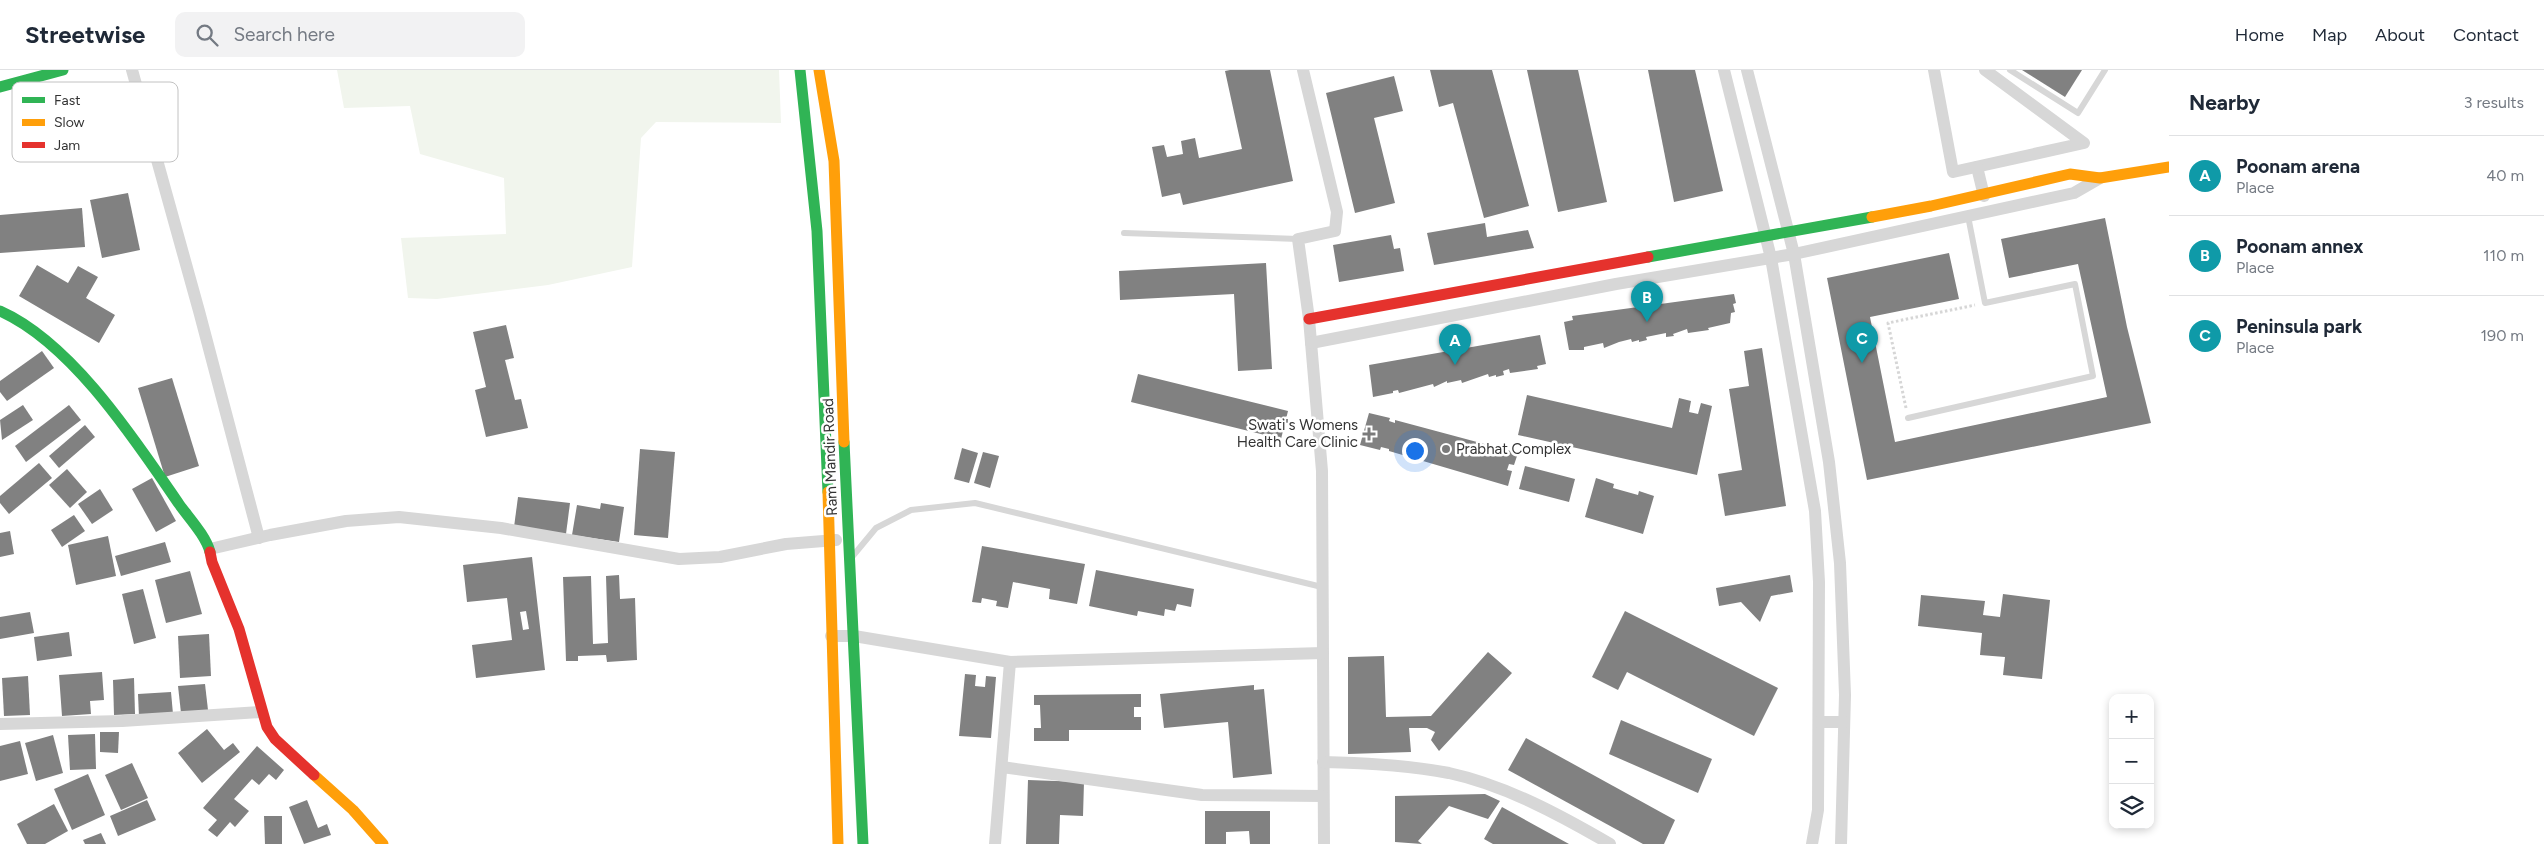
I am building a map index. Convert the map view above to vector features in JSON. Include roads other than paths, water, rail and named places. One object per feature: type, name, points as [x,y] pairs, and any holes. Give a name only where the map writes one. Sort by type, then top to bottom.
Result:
[{"type":"street","points":[[19,82],[63,70]]},
{"type":"street","points":[[800,70],[817,231],[830,540],[831,636],[838,844]]},
{"type":"street","name":"Ram Mandir Road","points":[[819,70],[834,161],[848,539],[863,844]]},
{"type":"street","points":[[1302,70],[1337,212],[1336,231],[1298,239],[1309,319],[1322,472],[1324,844]]},
{"type":"street","points":[[1724,70],[1771,258],[1814,511],[1819,608],[1819,722],[1818,810],[1812,844]]},
{"type":"street","points":[[1747,70],[1790,232],[1829,462],[1840,564],[1842,607],[1844,722],[1841,844]]},
{"type":"street","points":[[1934,70],[1954,172],[2084,143],[1985,70]]},
{"type":"street","points":[[158,162],[259,538]]},
{"type":"street","points":[[1309,319],[1984,196],[2070,174],[2100,178],[2169,167]]},
{"type":"street","points":[[1977,168],[1984,196]]},
{"type":"street","points":[[1311,343],[1616,284],[1794,254],[2074,193],[2100,178]]},
{"type":"street","points":[[0,311],[32,328],[80,373],[160,476],[210,549],[212,562],[239,629],[261,712],[267,727],[275,739],[301,760],[353,810],[383,844]]},
{"type":"street","points":[[210,549],[346,520],[399,517],[501,528],[679,559],[720,557],[786,544],[848,539]]},
{"type":"street","points":[[1819,608],[1842,607]]},
{"type":"street","points":[[831,636],[854,636],[1010,662],[1323,653]]},
{"type":"street","points":[[995,844],[1010,662]]},
{"type":"street","points":[[0,724],[122,721],[261,712]]},
{"type":"street","points":[[1819,722],[1844,722]]},
{"type":"street","points":[[1323,762],[1383,763],[1451,773],[1512,794],[1574,823],[1610,844]]},
{"type":"street","points":[[1002,768],[1202,795],[1323,796]]},
{"type":"lane","points":[[2010,70],[2078,112],[2105,70]]},
{"type":"lane","points":[[1908,418],[2093,376],[2075,284],[1985,303],[1968,216]]},
{"type":"lane","points":[[1124,233],[1298,239]]},
{"type":"lane","points":[[850,560],[876,528],[911,510],[975,503],[1322,587]]},
{"type":"place","name":"Poonam annex","points":[[1647,322]]},
{"type":"place","name":"Peninsula park","points":[[1862,363]]},
{"type":"place","name":"Poonam arena","points":[[1455,365]]},
{"type":"place","name":"Swati's Womens Health Care Clinic","points":[[1369,434]]},
{"type":"place","name":"Prabhat Complex","points":[[1446,449]]}]
